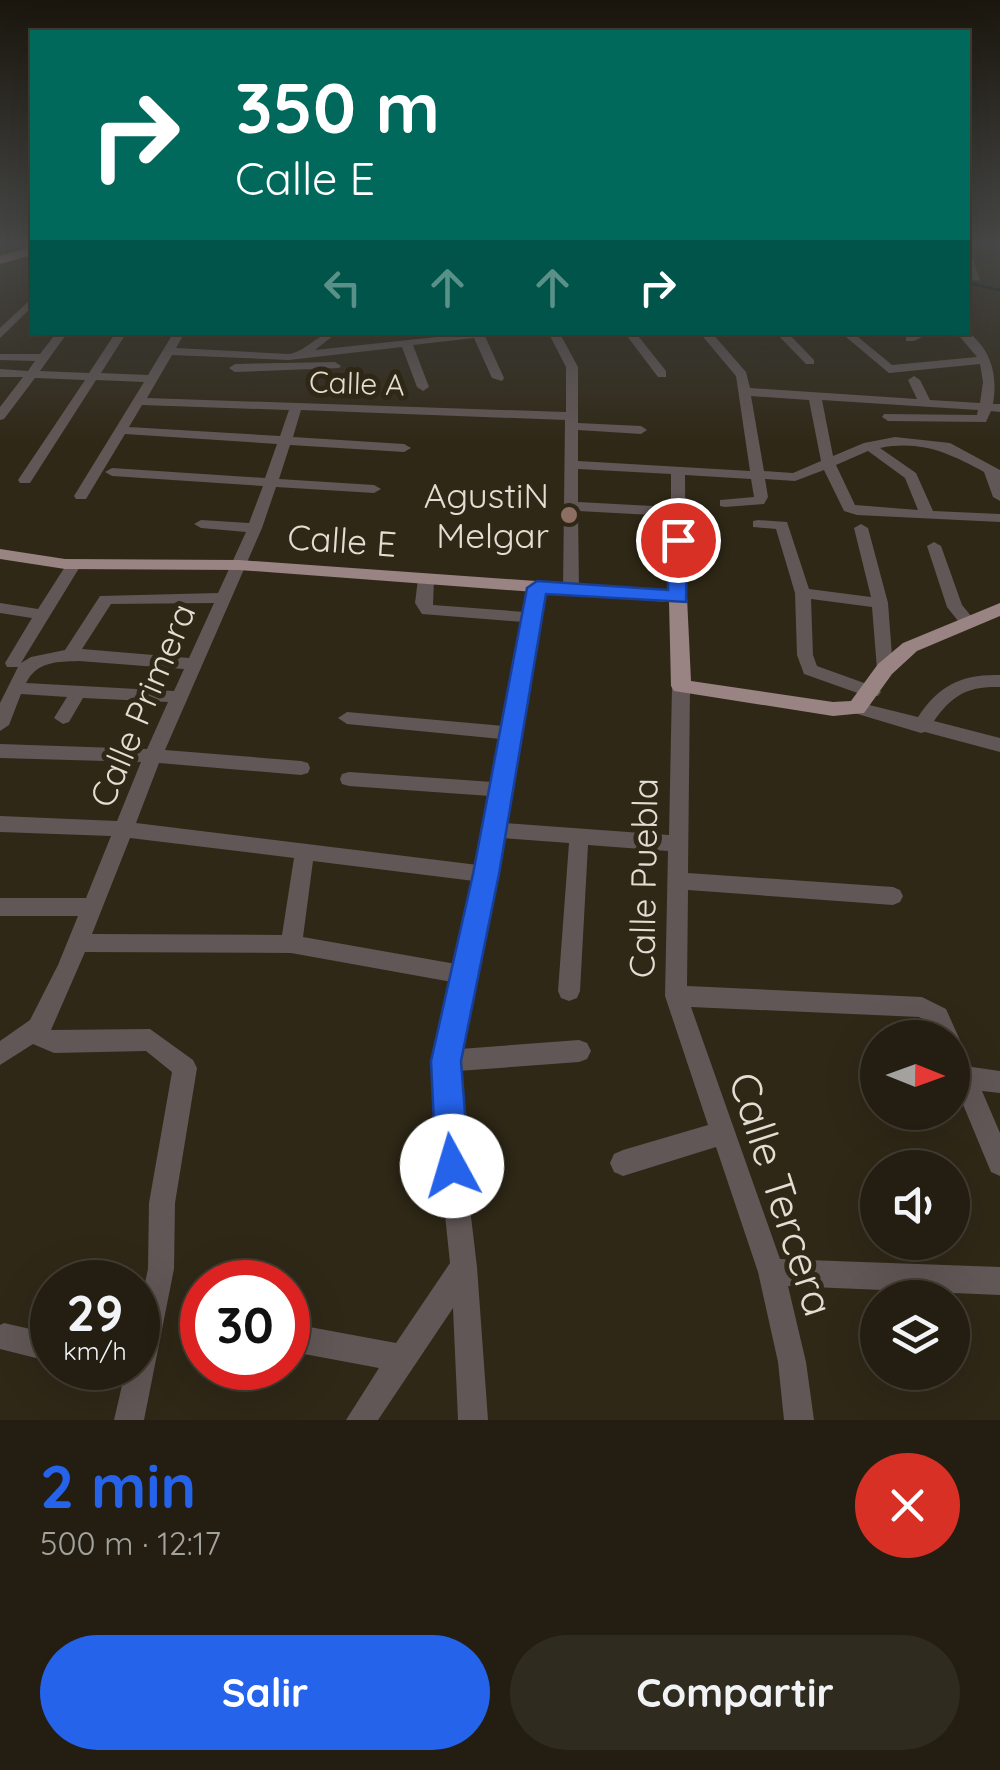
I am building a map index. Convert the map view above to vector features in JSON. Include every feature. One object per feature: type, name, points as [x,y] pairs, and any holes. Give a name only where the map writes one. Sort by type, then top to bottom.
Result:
[{"type":"main road","name":"Calle E","points":[[0,554],[73,565],[239,565],[678,597]]},
{"type":"main road","name":"Calle Puebla","points":[[678,597],[681,686]]},
{"type":"main road","points":[[681,686],[833,709],[857,708],[885,669],[910,647],[1000,609]]},
{"type":"street","points":[[0,335],[21,312]]},
{"type":"street","points":[[2,412],[61,335]]},
{"type":"street","points":[[25,480],[120,335]]},
{"type":"street","points":[[81,496],[178,335]]},
{"type":"street","points":[[301,355],[329,335]]},
{"type":"street","points":[[170,351],[301,355],[465,335]]},
{"type":"street","points":[[479,335],[498,378]]},
{"type":"street","points":[[555,335],[572,366],[570,590]]},
{"type":"street","points":[[631,335],[662,374]]},
{"type":"street","points":[[707,335],[742,375],[748,392],[761,496],[758,501],[725,503]]},
{"type":"street","points":[[783,335],[810,362]]},
{"type":"street","points":[[849,335],[889,369],[986,360]]},
{"type":"street","points":[[910,339],[920,335]]},
{"type":"street","points":[[965,335],[976,343],[986,360],[993,407]]},
{"type":"street","points":[[407,344],[422,386]]},
{"type":"street","points":[[330,351],[340,380]]},
{"type":"street","points":[[0,357],[44,358]]},
{"type":"street","points":[[236,368],[336,366]]},
{"type":"street","points":[[0,374],[153,379]]},
{"type":"street","points":[[914,380],[925,403]]},
{"type":"street","points":[[748,392],[993,407]]},
{"type":"street","points":[[814,397],[828,463],[849,508],[862,512],[1000,518]]},
{"type":"street","points":[[882,400],[895,441]]},
{"type":"street","name":"Calle A","points":[[140,401],[571,421],[641,430]]},
{"type":"street","name":"Calle Primera","points":[[38,1027],[79,944],[123,829],[255,528],[298,406]]},
{"type":"street","points":[[888,416],[975,422],[993,407]]},
{"type":"street","points":[[936,419],[945,446]]},
{"type":"street","points":[[121,430],[404,448]]},
{"type":"street","points":[[570,465],[756,478],[795,477],[870,446],[895,441],[945,446],[993,469],[1000,497]]},
{"type":"street","points":[[870,446],[910,476],[927,514]]},
{"type":"street","points":[[660,471],[662,451]]},
{"type":"street","points":[[112,472],[374,489]]},
{"type":"street","name":"Calle Puebla","points":[[678,472],[678,597]]},
{"type":"street","points":[[570,506],[677,512]]},
{"type":"street","points":[[201,524],[255,528]]},
{"type":"street","points":[[758,524],[782,526],[803,592],[804,655],[810,670],[872,692]]},
{"type":"street","points":[[861,528],[880,603],[885,669]]},
{"type":"street","points":[[934,546],[955,607],[968,622]]},
{"type":"street","points":[[0,725],[17,688],[13,663],[73,565]]},
{"type":"street","points":[[426,579],[423,603],[428,610],[530,617]]},
{"type":"street","points":[[473,1420],[464,1267],[445,1099],[446,1061],[486,874],[537,588]]},
{"type":"street","points":[[803,592],[880,603]]},
{"type":"street","points":[[70,654],[106,599],[224,598]]},
{"type":"street","points":[[0,608],[42,615]]},
{"type":"street","points":[[13,663],[70,654],[194,664]]},
{"type":"street","points":[[63,718],[104,657]]},
{"type":"street","points":[[920,728],[958,683],[974,679],[1000,681]]},
{"type":"street","name":"Calle Puebla","points":[[681,686],[676,996],[922,1006],[940,1020]]},
{"type":"street","points":[[17,688],[180,697]]},
{"type":"street","points":[[857,708],[920,728],[1000,745]]},
{"type":"street","points":[[347,718],[509,733]]},
{"type":"street","points":[[0,751],[154,756],[301,768]]},
{"type":"street","points":[[349,779],[500,790]]},
{"type":"street","points":[[0,824],[123,829],[486,874]]},
{"type":"street","points":[[494,830],[679,844]]},
{"type":"street","points":[[569,990],[578,836]]},
{"type":"street","points":[[291,944],[304,854]]},
{"type":"street","points":[[679,881],[892,896]]},
{"type":"street","points":[[0,907],[94,907]]},
{"type":"street","points":[[79,944],[291,944],[465,975]]},
{"type":"street","name":"Calle Tercera","points":[[676,996],[772,1272],[800,1420]]},
{"type":"street","points":[[0,1054],[38,1027],[42,1039],[54,1042],[150,1040],[185,1068],[162,1203],[160,1269]]},
{"type":"street","points":[[446,1061],[579,1052]]},
{"type":"street","points":[[970,1078],[1000,1082]]},
{"type":"street","points":[[970,1088],[1000,1163]]},
{"type":"street","points":[[623,1162],[722,1132]]},
{"type":"street","points":[[361,1420],[464,1267]]},
{"type":"street","points":[[772,1272],[1000,1281]]},
{"type":"street","points":[[4,1337],[30,1343]]},
{"type":"street","points":[[310,1340],[402,1358]]},
{"type":"street","points":[[129,1420],[133,1390]]},
{"type":"place","name":"AgustiN Melgar","points":[[569,515]]},
{"type":"route","points":[[452,1166],[445,1099],[446,1061],[486,874],[537,588],[678,597],[678,540]]}]
